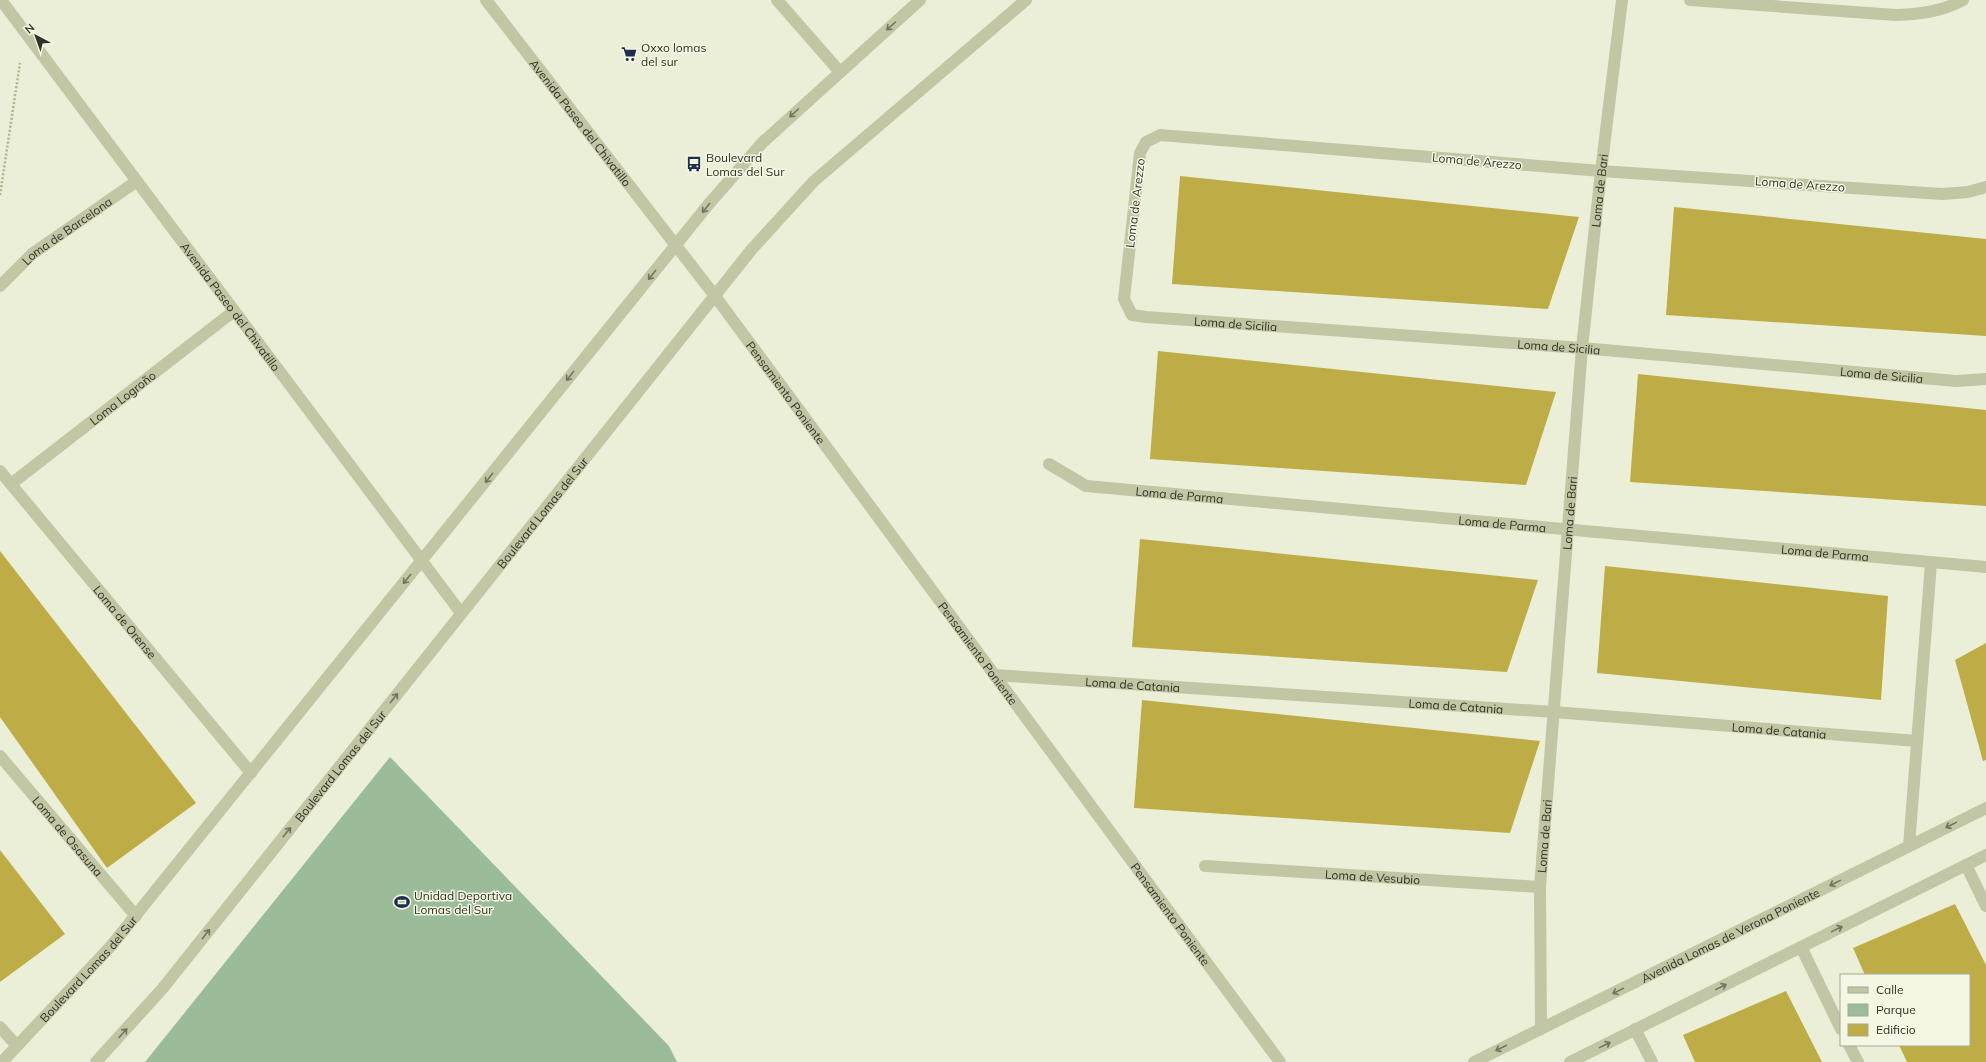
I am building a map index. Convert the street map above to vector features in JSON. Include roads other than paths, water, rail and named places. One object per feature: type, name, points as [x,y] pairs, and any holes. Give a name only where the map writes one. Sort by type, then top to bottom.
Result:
[{"type":"street","name":"Avenida Paseo del Chivatillo","points":[[486,0],[676,245]]},
{"type":"street","points":[[777,0],[840,72]]},
{"type":"street","name":"Boulevard Lomas del Sur","points":[[2,1062],[111,946],[136,916],[676,245],[762,143],[920,0]]},
{"type":"street","name":"Boulevard Lomas del Sur","points":[[96,1062],[163,988],[752,249],[814,181],[1026,0]]},
{"type":"street","name":"Loma de Bari","points":[[1541,1029],[1540,887],[1582,348],[1601,171],[1622,0]]},
{"type":"street","points":[[1690,0],[1896,14],[1923,14],[1950,7],[1963,0]]},
{"type":"street","name":"Avenida Paseo del Chivatillo","points":[[2,3],[25,31],[461,613]]},
{"type":"street","name":"Loma de Arezzo","points":[[1132,315],[1124,299],[1140,153],[1146,142],[1160,135],[1601,171],[1942,194],[1968,192],[1986,187]]},
{"type":"street","name":"Loma de Barcelona","points":[[0,286],[32,254],[137,181]]},
{"type":"street","name":"Pensamiento Poniente","points":[[676,245],[1280,1062]]},
{"type":"street","name":"Loma Logroño","points":[[11,484],[234,311]]},
{"type":"street","name":"Loma de Sicilia","points":[[1132,315],[1582,348],[1956,381],[1986,379]]},
{"type":"street","name":"Loma de Parma","points":[[1049,464],[1086,486],[1986,567]]},
{"type":"street","name":"Loma de Orense","points":[[0,471],[251,773]]},
{"type":"street","points":[[1909,846],[1931,563]]},
{"type":"street","name":"Loma de Catania","points":[[994,675],[1554,712],[1917,741]]},
{"type":"street","name":"Loma de Osasuna","points":[[0,756],[136,916]]},
{"type":"street","name":"Avenida Lomas de Verona Poniente","points":[[1474,1062],[1986,808]]},
{"type":"street","points":[[1570,1062],[1986,855]]},
{"type":"street","points":[[1966,865],[1986,906]]},
{"type":"street","name":"Loma de Vesubio","points":[[1205,866],[1540,887]]},
{"type":"street","points":[[1800,947],[1840,1027]]},
{"type":"street","points":[[0,1027],[17,1046]]},
{"type":"street","points":[[1635,1029],[1652,1062]]},
{"type":"street","points":[[1850,1046],[1858,1062]]},
{"type":"place","name":"Oxxo lomas del sur","points":[[629,54]]},
{"type":"place","name":"Boulevard Lomas del Sur","points":[[694,164]]},
{"type":"place","name":"Unidad Deportiva Lomas del Sur","points":[[402,902]]}]
